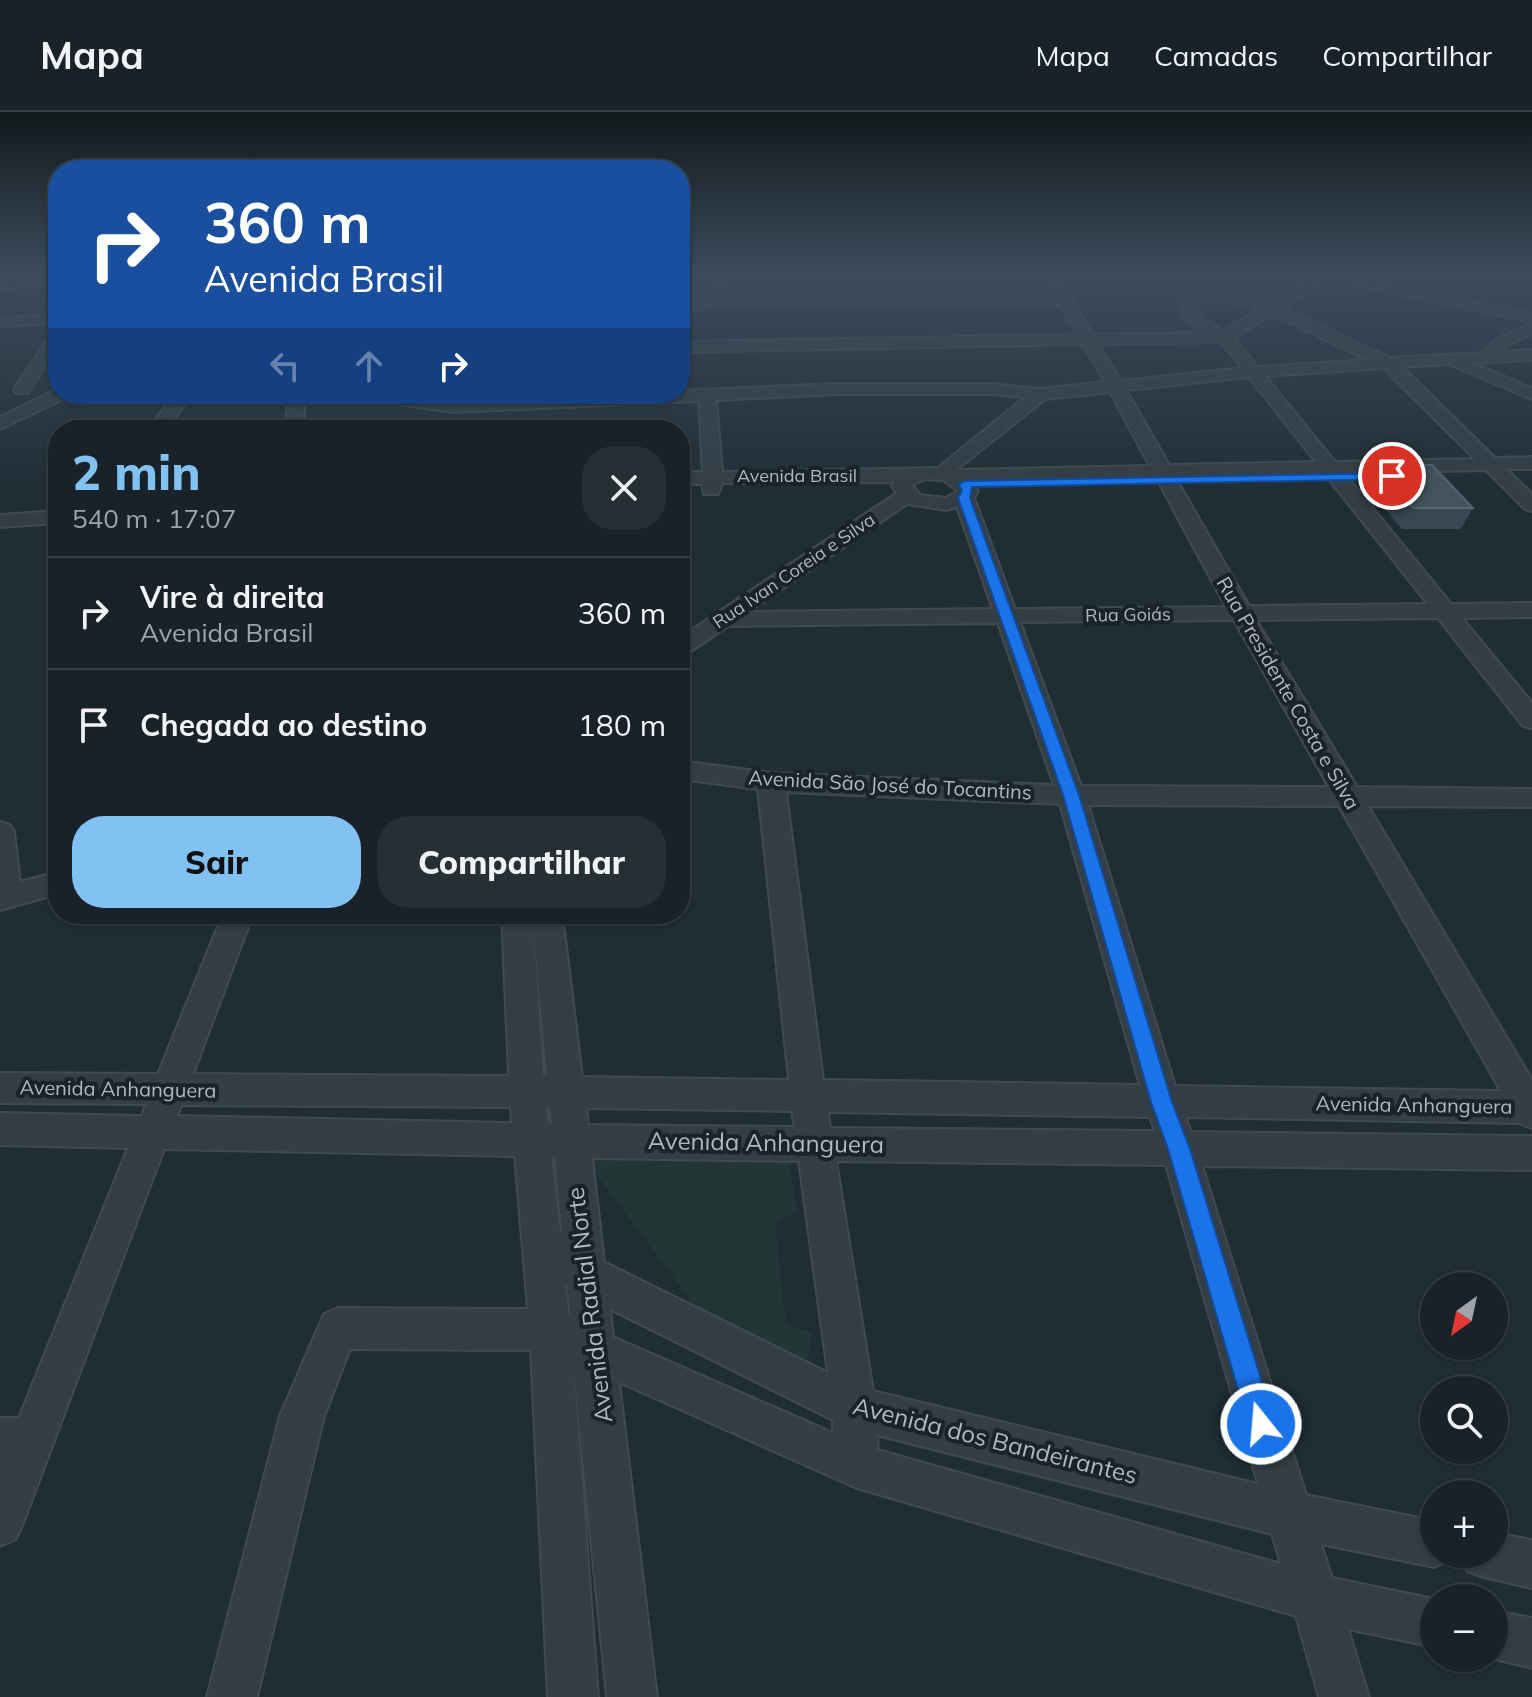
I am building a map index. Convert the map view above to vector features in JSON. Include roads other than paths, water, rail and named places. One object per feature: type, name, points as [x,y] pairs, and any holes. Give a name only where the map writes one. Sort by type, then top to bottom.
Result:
[{"type":"street","name":"Rua Presidente Costa e Silva","points":[[1091,346],[1241,613],[1531,1109]]},
{"type":"street","points":[[1232,346],[1532,720]]},
{"type":"street","points":[[1352,346],[1389,364],[1532,505]]},
{"type":"street","points":[[1488,357],[1498,346]]},
{"type":"street","points":[[22,389],[48,350]]},
{"type":"street","points":[[690,395],[989,383],[1040,394],[1253,372],[1532,355]]},
{"type":"street","points":[[1449,360],[1532,394]]},
{"type":"street","points":[[0,390],[48,388]]},
{"type":"street","points":[[1040,394],[953,462],[956,483],[1009,616],[1071,795],[1344,1697]]},
{"type":"street","points":[[707,395],[712,484]]},
{"type":"street","points":[[0,424],[48,400]]},
{"type":"street","points":[[164,420],[177,404]]},
{"type":"street","points":[[432,404],[579,409],[592,404]]},
{"type":"street","points":[[449,420],[453,407]]},
{"type":"street","points":[[1494,469],[1532,463]]},
{"type":"street","points":[[908,486],[1334,472],[1494,469],[1532,473]]},
{"type":"street","name":"Avenida Brasil","points":[[690,480],[712,484],[908,486]]},
{"type":"street","points":[[908,486],[936,504],[956,483]]},
{"type":"street","name":"Avenida Brasil","points":[[690,488],[712,484]]},
{"type":"street","name":"Rua Ivan Coreia e Silva","points":[[690,641],[908,486]]},
{"type":"street","points":[[0,521],[48,518]]},
{"type":"street","points":[[0,531],[48,528]]},
{"type":"street","name":"Rua Goiás","points":[[723,619],[1532,610]]},
{"type":"street","name":"Avenida São José do Tocantins","points":[[690,771],[771,782],[1071,795],[1532,798]]},
{"type":"street","points":[[771,782],[808,1097],[854,1408],[857,1466]]},
{"type":"street","points":[[0,832],[4,898],[48,886]]},
{"type":"street","points":[[0,1523],[16,1440],[154,1131],[234,924]]},
{"type":"street","name":"Avenida Radial Norte","points":[[519,924],[551,1140],[586,1274],[632,1697]]},
{"type":"street","name":"Avenida Radial Norte","points":[[546,1093],[547,924]]},
{"type":"street","name":"Avenida Anhanguera","points":[[0,1088],[546,1093],[1531,1109]]},
{"type":"street","name":"Avenida Anhanguera","points":[[0,1129],[1532,1153]]},
{"type":"street","name":"Avenida Radial Norte","points":[[551,1140],[542,1242],[573,1697]]},
{"type":"street","name":"Avenida dos Bandeirantes","points":[[542,1242],[586,1274],[660,1314],[854,1408],[1289,1515],[1420,1541]]},
{"type":"street","points":[[232,1697],[302,1416],[338,1328],[550,1330],[857,1466],[1315,1598],[1420,1620]]},
{"type":"street","points":[[1508,1559],[1532,1564]]},
{"type":"street","points":[[1508,1638],[1532,1643]]}]
